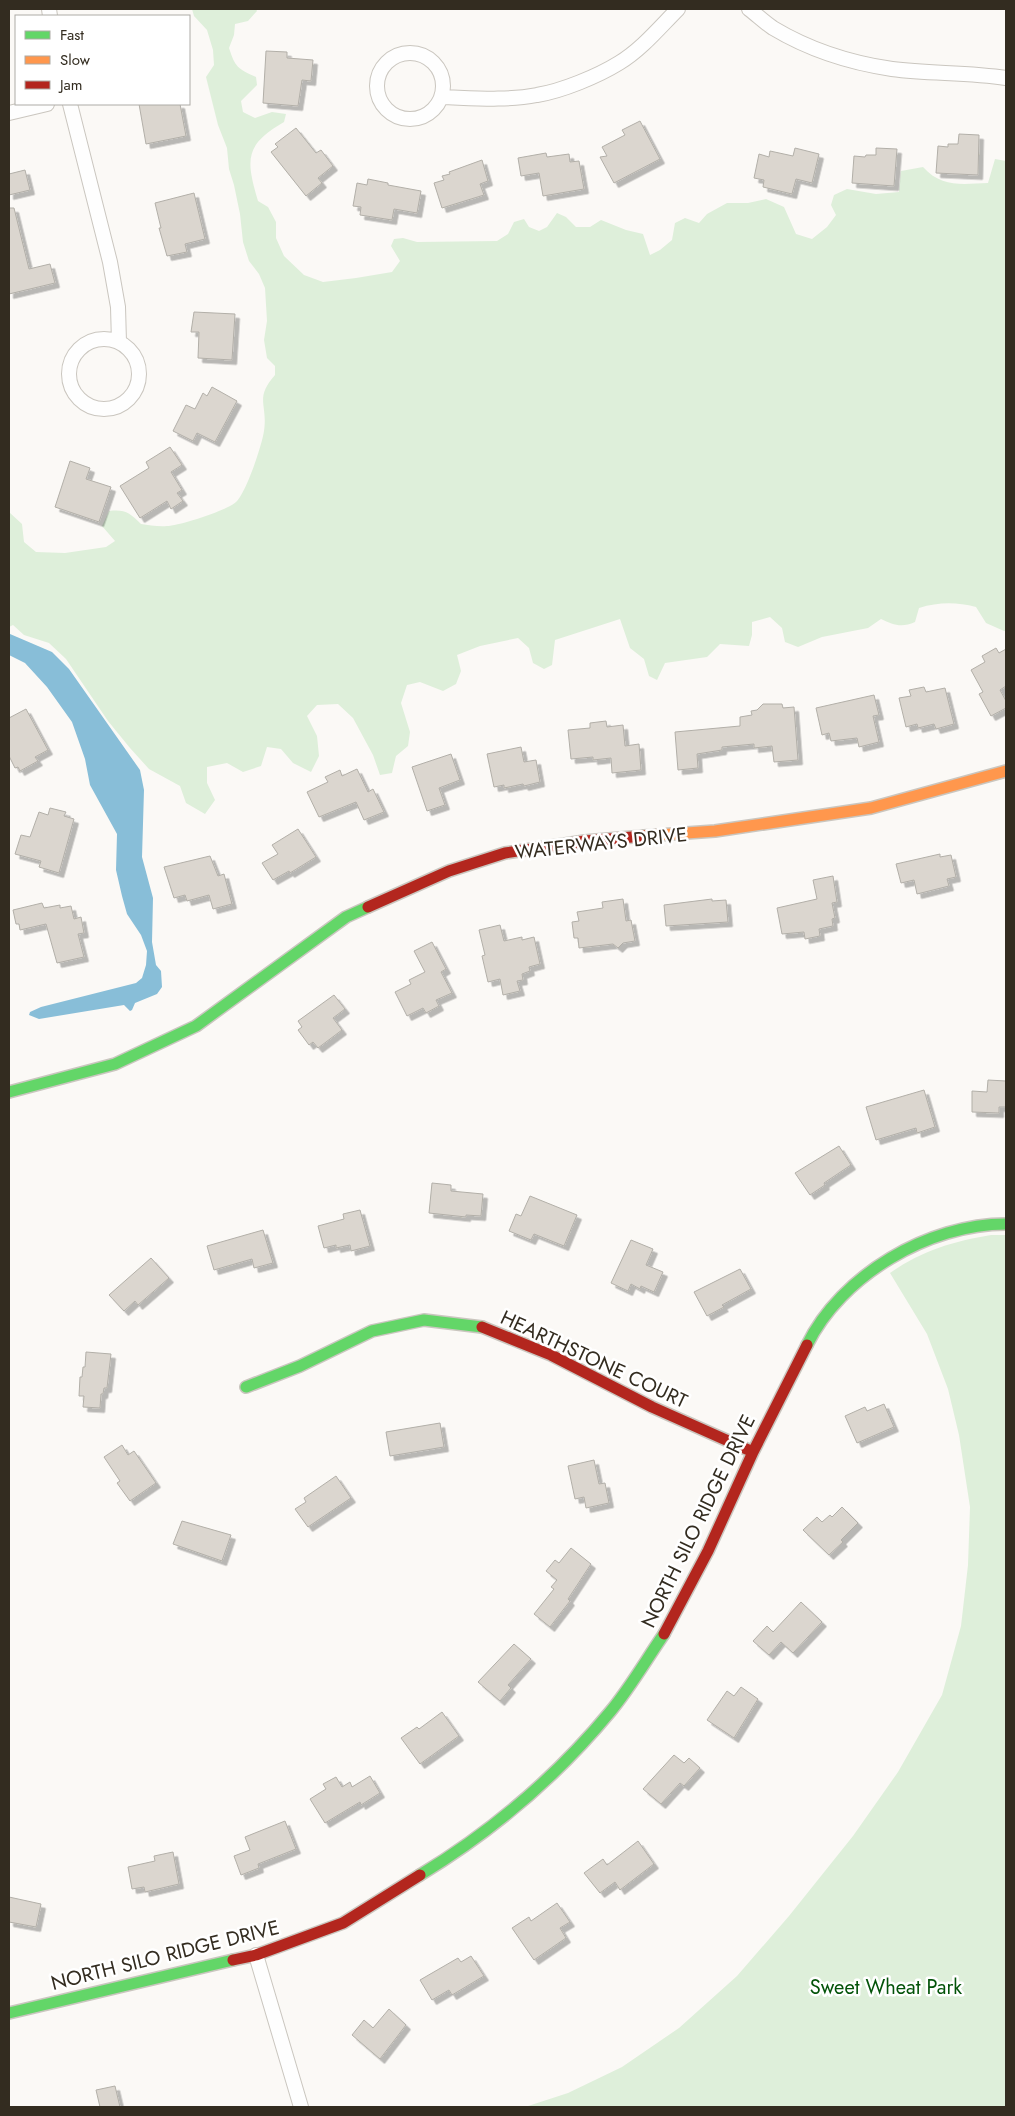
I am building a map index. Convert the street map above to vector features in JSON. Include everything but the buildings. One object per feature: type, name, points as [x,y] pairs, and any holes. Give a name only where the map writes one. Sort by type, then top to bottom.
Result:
[{"type":"street","points":[[442,96],[485,98],[538,95],[586,79],[620,62],[650,38],[678,9]]},
{"type":"street","points":[[749,9],[773,27],[818,50],[863,63],[891,69],[982,74],[1006,78]]},
{"type":"street","points":[[407,53],[418,54],[428,58],[436,65],[442,75],[442,96],[436,106],[418,118],[396,115],[387,109],[381,100],[378,80],[381,70],[388,61],[407,53]]},
{"type":"street","points":[[9,113],[42,105]]},
{"type":"street","points":[[70,105],[110,262],[118,306],[119,342]]},
{"type":"street","points":[[108,339],[119,342],[128,348],[139,368],[139,380],[135,391],[128,400],[118,406],[106,409],[94,408],[84,403],[75,395],[68,373],[71,361],[77,352],[91,342],[108,339]]},
{"type":"street","name":"WATERWAYS DRIVE","points":[[9,1092],[115,1064],[196,1026],[346,917],[449,871],[505,853],[585,841],[715,830],[871,808],[939,791],[1006,771]]},
{"type":"street","name":"NORTH SILO RIDGE DRIVE","points":[[9,2013],[256,1955],[343,1923],[458,1852],[542,1784],[610,1712],[667,1630],[708,1551],[753,1452],[818,1326],[828,1311],[865,1275],[901,1252],[935,1237],[975,1227],[1006,1224]]},
{"type":"street","name":"HEARTHSTONE COURT","points":[[246,1387],[300,1366],[372,1331],[424,1320],[479,1326],[551,1355],[652,1407],[753,1452]]},
{"type":"street","points":[[256,1955],[302,2107]]},
{"type":"green space","points":[[192,9],[256,9],[257,11],[248,21],[235,24],[234,35],[229,48],[238,67],[256,77],[257,85],[241,101],[243,112],[255,118],[272,112],[286,114],[284,122],[261,138],[255,146],[250,164],[251,175],[258,201],[268,207],[276,222],[276,238],[284,256],[304,275],[323,282],[392,272],[400,261],[391,246],[394,239],[403,238],[417,242],[497,241],[508,234],[514,222],[524,219],[529,227],[539,231],[547,227],[557,213],[566,217],[576,227],[590,227],[601,220],[626,230],[643,234],[650,255],[660,250],[672,240],[675,223],[685,218],[699,223],[707,214],[727,203],[748,203],[766,199],[784,207],[796,234],[812,239],[827,227],[836,215],[831,205],[834,195],[847,189],[876,194],[899,192],[901,171],[923,167],[930,174],[945,182],[961,184],[988,183],[995,159],[1006,161],[1006,631],[986,623],[976,607],[961,604],[941,604],[919,608],[915,622],[910,624],[898,625],[881,619],[868,628],[822,637],[798,647],[785,642],[782,628],[770,617],[752,622],[752,635],[749,646],[720,644],[707,657],[665,663],[657,680],[649,676],[644,659],[630,648],[620,619],[555,640],[552,665],[544,669],[533,663],[529,648],[518,638],[480,646],[457,655],[461,671],[456,684],[443,691],[420,682],[407,685],[401,703],[410,732],[408,746],[396,756],[392,773],[380,775],[373,755],[353,718],[338,704],[317,705],[307,716],[317,736],[319,756],[311,772],[293,763],[281,749],[267,747],[261,766],[243,772],[227,763],[207,767],[207,783],[215,800],[205,814],[186,803],[180,786],[149,769],[130,748],[108,721],[66,659],[49,643],[24,635],[13,625],[9,627],[9,512],[22,524],[24,542],[36,552],[65,553],[106,547],[115,541],[102,526],[109,511],[123,511],[141,524],[154,526],[192,521],[224,509],[236,502],[253,468],[264,431],[263,396],[275,375],[275,366],[267,358],[264,340],[267,321],[265,288],[259,274],[249,261],[243,242],[240,214],[229,169],[227,148],[218,125],[206,77],[214,65],[213,50],[207,30],[194,16]]},
{"type":"green space","name":"Sweet Wheat Park","points":[[991,1235],[1006,1235],[1006,2107],[525,2107],[568,2093],[622,2067],[679,2028],[737,1976],[789,1916],[853,1836],[898,1772],[942,1695],[961,1626],[968,1565],[970,1507],[959,1435],[948,1389],[927,1334],[890,1273],[902,1265],[938,1248],[964,1240]]},
{"type":"water","points":[[10,634],[52,652],[69,669],[140,770],[144,790],[142,857],[153,898],[152,942],[156,965],[161,971],[162,987],[157,994],[135,1003],[130,1011],[124,1005],[39,1019],[29,1015],[30,1012],[41,1007],[136,983],[142,978],[146,965],[147,951],[141,935],[127,914],[122,896],[116,870],[117,834],[90,785],[85,759],[72,722],[47,687],[25,663],[9,655]]},
{"type":"traffic: fast","points":[[9,1092],[115,1064],[196,1026],[346,917],[368,907]]},
{"type":"traffic: fast","points":[[807,1345],[822,1320],[842,1297],[865,1276],[890,1258],[918,1244],[947,1233],[977,1226],[1006,1224]]},
{"type":"traffic: fast","points":[[246,1387],[300,1366],[372,1331],[424,1320],[482,1327]]},
{"type":"traffic: fast","points":[[420,1875],[497,1821],[522,1801],[568,1758],[590,1736],[617,1703],[664,1634]]},
{"type":"traffic: fast","points":[[9,2013],[233,1960]]},
{"type":"traffic: slow","points":[[644,836],[715,831],[871,808],[1006,771]]},
{"type":"traffic: jam","points":[[368,907],[449,871],[505,853],[585,841],[644,836]]},
{"type":"traffic: jam","points":[[482,1327],[551,1355],[652,1407],[753,1452]]},
{"type":"traffic: jam","points":[[664,1634],[708,1551],[753,1452],[807,1345]]},
{"type":"traffic: jam","points":[[233,1960],[256,1955],[343,1923],[420,1875]]}]
